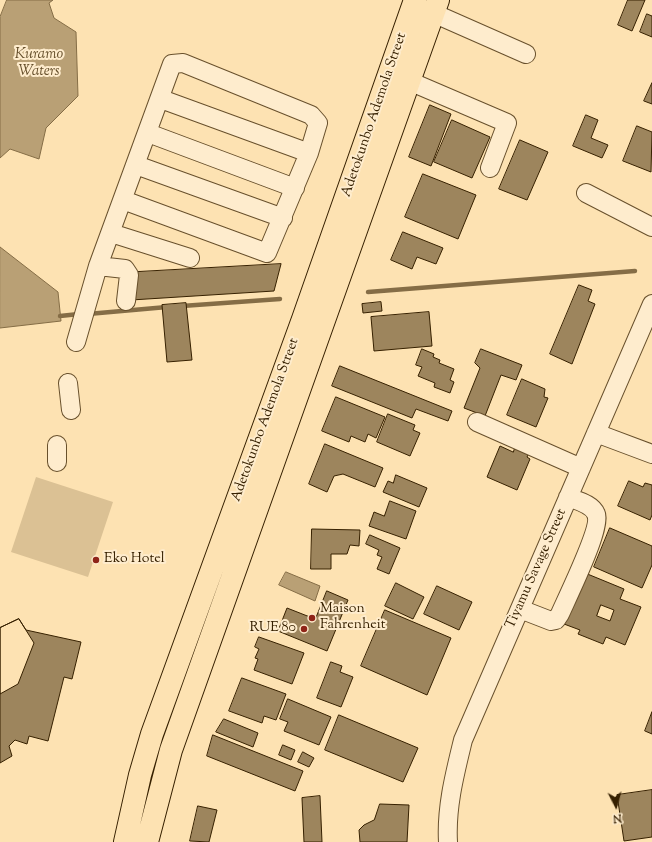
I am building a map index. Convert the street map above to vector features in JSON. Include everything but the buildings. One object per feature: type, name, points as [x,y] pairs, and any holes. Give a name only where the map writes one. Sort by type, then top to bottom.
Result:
[{"type":"main road","name":"Adetokunbo Ademola Street","points":[[125,842],[140,775],[152,734],[308,306],[415,0]]},
{"type":"main road","name":"Adetokunbo Ademola Street","points":[[147,842],[171,750],[436,6]]},
{"type":"street","points":[[436,6],[526,54]]},
{"type":"street","points":[[76,342],[98,266],[161,99],[172,64],[183,63],[311,114],[318,124],[309,153],[283,218],[267,252],[123,200]]},
{"type":"street","points":[[409,81],[507,123],[490,168]]},
{"type":"street","points":[[161,99],[309,153]]},
{"type":"street","points":[[148,133],[295,188]]},
{"type":"street","points":[[136,165],[283,218]]},
{"type":"street","points":[[586,193],[652,226]]},
{"type":"street","points":[[110,232],[190,258]]},
{"type":"street","points":[[98,266],[125,269],[128,272],[129,275],[126,301]]},
{"type":"street","name":"Tiyamu Savage Street","points":[[448,842],[453,784],[463,740],[652,304]]},
{"type":"street","points":[[68,383],[71,410]]},
{"type":"street","points":[[477,422],[581,468]]},
{"type":"street","points":[[596,433],[652,454]]},
{"type":"street","points":[[520,609],[551,621],[556,620],[594,536],[598,521],[596,514],[590,507],[568,497]]},
{"type":"shaded area","points":[[36,477],[113,502],[88,577],[11,552]]},
{"type":"water","name":"Kuramo Waters","points":[[7,0],[53,0],[49,3],[54,18],[76,32],[78,96],[46,128],[39,159],[10,149],[0,158],[0,17]]},
{"type":"water","points":[[0,247],[58,292],[61,321],[0,328]]},
{"type":"water","points":[[286,572],[320,586],[315,601],[279,585]]},
{"type":"waterway","points":[[368,292],[635,271]]},
{"type":"waterway","points":[[182,306],[280,299]]},
{"type":"waterway","points":[[88,314],[167,307]]},
{"type":"waterway","points":[[60,316],[79,314]]},
{"type":"place","name":"Eko Hotel","points":[[96,560]]},
{"type":"place","name":"Maison Fahrenheit","points":[[312,618]]},
{"type":"place","name":"RUE 80","points":[[304,629]]}]
